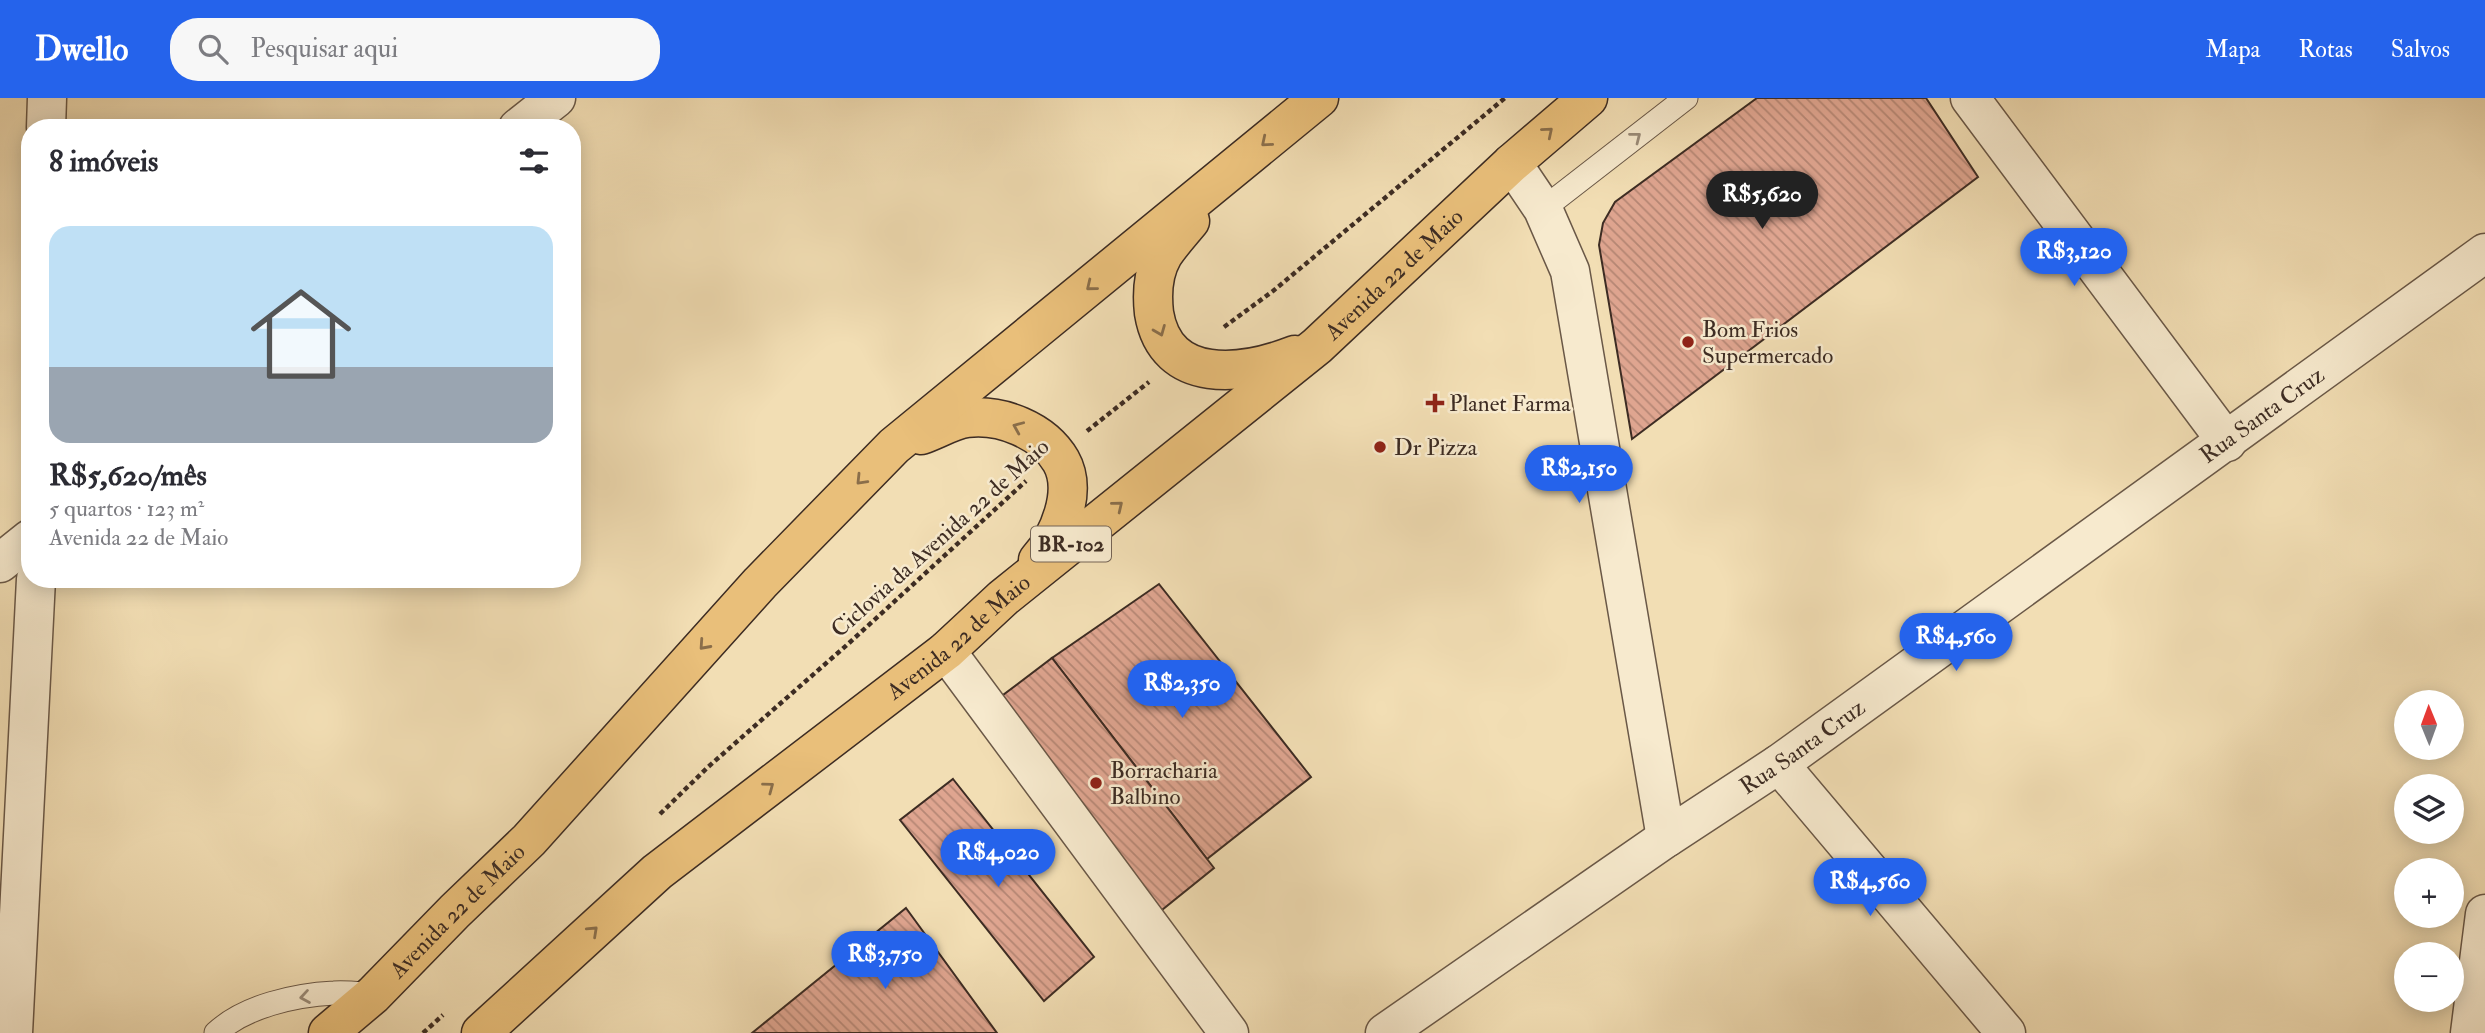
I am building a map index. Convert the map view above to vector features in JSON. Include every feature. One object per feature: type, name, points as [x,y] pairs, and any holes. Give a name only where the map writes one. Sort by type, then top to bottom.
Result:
[{"type":"main road","name":"Avenida 22 de Maio","points":[[328,1033],[373,995],[529,840],[752,593],[894,446],[1319,98]]},
{"type":"main road","name":"Avenida 22 de Maio","points":[[488,1031],[657,872],[946,651],[1003,598],[1317,346],[1512,163],[1588,98]]},
{"type":"main road","points":[[1234,169],[1162,257],[1155,278],[1152,301],[1160,336],[1172,352],[1192,365],[1212,370],[1242,370],[1268,365],[1317,346]]},
{"type":"main road","points":[[894,446],[966,418],[997,419],[1024,428],[1044,442],[1061,462],[1067,487],[1063,519],[1051,547],[1003,598]]},
{"type":"street","points":[[46,119],[47,98]]},
{"type":"street","points":[[529,119],[556,98]]},
{"type":"street","points":[[1970,98],[2227,442]]},
{"type":"street","points":[[1512,163],[1543,209],[1570,271],[1665,838]]},
{"type":"street","name":"Rua Santa Cruz","points":[[1385,1033],[1665,838],[1779,764],[2485,253]]},
{"type":"street","points":[[0,563],[21,546]]},
{"type":"street","points":[[13,1033],[36,588]]},
{"type":"street","points":[[946,651],[1229,1033]]},
{"type":"street","points":[[1779,764],[2006,1033]]},
{"type":"street","points":[[2470,1033],[2485,914]]},
{"type":"lane","points":[[1543,209],[1686,98]]},
{"type":"lane","points":[[216,1033],[228,1021],[280,1001],[335,993],[373,995]]},
{"type":"path","name":"Ciclovia da Avenida 22 de Maio","points":[[652,822],[708,767],[848,645],[1056,456],[1125,400],[1273,291],[1504,98]]},
{"type":"path","points":[[423,1033],[443,1015]]},
{"type":"building","name":"Bom Frios Supermercado","points":[[1757,98],[1926,98],[1978,177],[1632,439],[1599,245],[1603,223],[1615,202]]},
{"type":"building","points":[[1159,584],[1311,777],[1207,859],[1052,658]]},
{"type":"building","name":"Borracharia Balbino","points":[[1052,658],[1214,868],[1147,922],[987,707]]},
{"type":"building","points":[[953,779],[1094,957],[1044,1001],[900,820]]},
{"type":"building","points":[[906,908],[997,1033],[752,1033]]},
{"type":"place","name":"Bom Frios Supermercado","points":[[1688,342]]},
{"type":"place","name":"Planet Farma","points":[[1435,403]]},
{"type":"place","name":"Dr Pizza","points":[[1380,447]]},
{"type":"place","name":"Borracharia Balbino","points":[[1096,783]]}]
